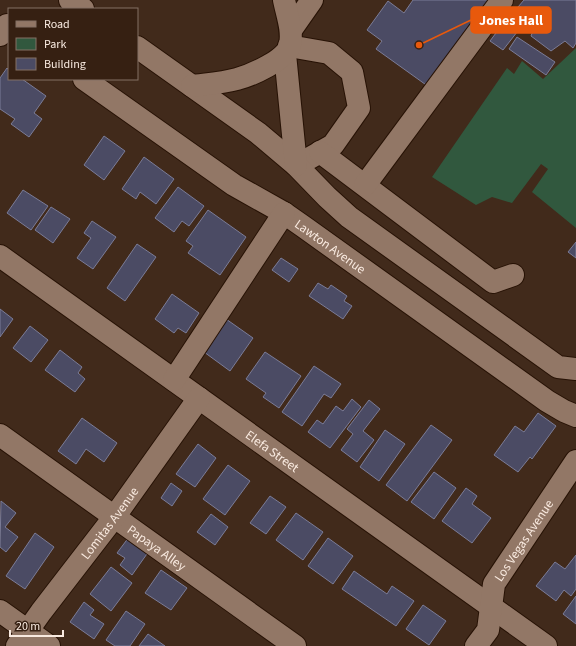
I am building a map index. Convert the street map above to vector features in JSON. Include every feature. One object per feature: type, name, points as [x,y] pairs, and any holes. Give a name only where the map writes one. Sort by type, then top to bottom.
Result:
[{"type":"street","points":[[70,0],[82,8]]},
{"type":"street","points":[[284,0],[289,44],[296,165]]},
{"type":"street","points":[[192,86],[237,79],[267,67],[289,44],[312,0]]},
{"type":"street","points":[[365,185],[502,0]]},
{"type":"street","points":[[289,44],[329,53],[352,72],[359,108],[333,145],[296,165]]},
{"type":"street","points":[[138,49],[258,133],[296,165],[327,198],[349,217],[558,367],[576,369]]},
{"type":"street","name":"Lawton Avenue","points":[[85,80],[234,185],[284,213],[547,401],[576,416]]},
{"type":"street","points":[[320,152],[494,282],[513,275]]},
{"type":"street","points":[[174,380],[284,213]]},
{"type":"street","name":"Elefa Street","points":[[0,256],[546,646]]},
{"type":"street","name":"Lomitas Avenue","points":[[22,639],[115,516],[199,398]]},
{"type":"street","name":"Papaya Alley","points":[[0,435],[295,646]]},
{"type":"street","name":"Los Vegas Avenue","points":[[476,646],[488,630],[494,584],[576,461]]},
{"type":"street","points":[[0,611],[22,639],[49,646]]},
{"type":"green space","points":[[576,48],[576,228],[532,192],[548,169],[541,164],[512,203],[492,197],[476,205],[432,177],[507,68],[514,74],[522,61],[543,79]]},
{"type":"building","points":[[413,0],[491,0],[429,87],[376,49],[382,41],[367,30],[388,1],[404,13]]},
{"type":"building","points":[[524,0],[576,0],[576,43],[573,48],[565,41],[551,51],[531,36],[537,21],[518,7]]},
{"type":"building","points":[[508,17],[521,27],[503,50],[490,41]]},
{"type":"building","points":[[517,37],[555,62],[546,75],[509,49]]},
{"type":"building","points":[[7,68],[8,80],[23,80],[46,96],[34,113],[42,119],[29,137],[11,124],[15,119],[0,109],[0,78]]},
{"type":"building","points":[[104,136],[125,151],[104,180],[84,165]]},
{"type":"building","points":[[144,157],[174,179],[156,204],[140,192],[136,199],[122,189]]},
{"type":"building","points":[[178,187],[204,206],[189,226],[182,221],[174,232],[155,218]]},
{"type":"building","points":[[23,190],[48,206],[31,230],[7,213]]},
{"type":"building","points":[[51,207],[70,219],[53,243],[35,230]]},
{"type":"building","points":[[208,210],[246,237],[220,275],[188,253],[193,246],[186,241]]},
{"type":"building","points":[[92,221],[116,237],[93,269],[77,258],[91,238],[84,233]]},
{"type":"building","points":[[576,242],[576,258],[568,252]]},
{"type":"building","points":[[137,244],[156,257],[125,301],[107,288]]},
{"type":"building","points":[[281,258],[298,269],[289,282],[272,270]]},
{"type":"building","points":[[318,283],[328,289],[331,285],[347,296],[344,301],[352,306],[343,319],[309,296]]},
{"type":"building","points":[[172,294],[199,313],[186,333],[178,328],[174,333],[155,319]]},
{"type":"building","points":[[0,309],[13,319],[0,337]]},
{"type":"building","points":[[226,319],[253,338],[230,371],[204,352]]},
{"type":"building","points":[[30,326],[48,340],[31,362],[13,348]]},
{"type":"building","points":[[60,350],[82,367],[78,373],[85,379],[75,392],[45,370]]},
{"type":"building","points":[[265,352],[301,376],[279,408],[263,397],[266,393],[246,379]]},
{"type":"building","points":[[314,366],[341,384],[331,398],[324,394],[302,426],[282,412]]},
{"type":"building","points":[[352,399],[361,407],[330,448],[308,432],[317,420],[323,424],[336,406],[343,411]]},
{"type":"building","points":[[369,400],[380,409],[363,431],[374,440],[357,462],[341,450],[353,434],[347,429]]},
{"type":"building","points":[[538,413],[556,426],[532,459],[530,457],[518,472],[494,455],[515,426],[524,432]]},
{"type":"building","points":[[82,418],[117,443],[104,462],[86,449],[76,464],[58,451]]},
{"type":"building","points":[[431,425],[452,440],[407,501],[386,485]]},
{"type":"building","points":[[385,430],[405,444],[379,481],[360,467]]},
{"type":"building","points":[[198,444],[216,458],[195,487],[176,474]]},
{"type":"building","points":[[228,465],[250,481],[225,515],[203,499]]},
{"type":"building","points":[[434,472],[456,488],[434,519],[411,502]]},
{"type":"building","points":[[171,483],[182,491],[172,506],[161,498]]},
{"type":"building","points":[[466,488],[477,496],[472,504],[491,518],[472,543],[442,521]]},
{"type":"building","points":[[270,496],[286,507],[266,534],[250,523]]},
{"type":"building","points":[[1,501],[16,513],[5,527],[18,537],[6,552],[0,547]]},
{"type":"building","points":[[296,513],[323,532],[303,560],[276,540]]},
{"type":"building","points":[[211,514],[228,527],[215,545],[197,532]]},
{"type":"building","points":[[35,533],[54,547],[25,589],[6,576]]},
{"type":"building","points":[[129,537],[149,551],[132,575],[120,565],[125,558],[117,553]]},
{"type":"building","points":[[328,538],[353,556],[333,584],[308,566]]},
{"type":"building","points":[[576,555],[576,589],[571,596],[564,590],[556,601],[536,586],[555,562],[565,569]]},
{"type":"building","points":[[111,567],[132,583],[111,611],[90,594]]},
{"type":"building","points":[[161,570],[187,588],[171,610],[145,593]]},
{"type":"building","points":[[354,571],[387,594],[392,586],[414,601],[396,626],[342,589]]},
{"type":"building","points":[[576,596],[576,624],[563,614]]},
{"type":"building","points":[[84,602],[94,610],[90,615],[104,624],[94,639],[70,622]]},
{"type":"building","points":[[423,605],[446,621],[429,645],[406,629]]},
{"type":"building","points":[[126,611],[145,624],[130,646],[115,646],[106,640]]},
{"type":"building","points":[[148,634],[165,646],[139,646]]},
{"type":"place","name":"Jones Hall","points":[[419,45]]}]
